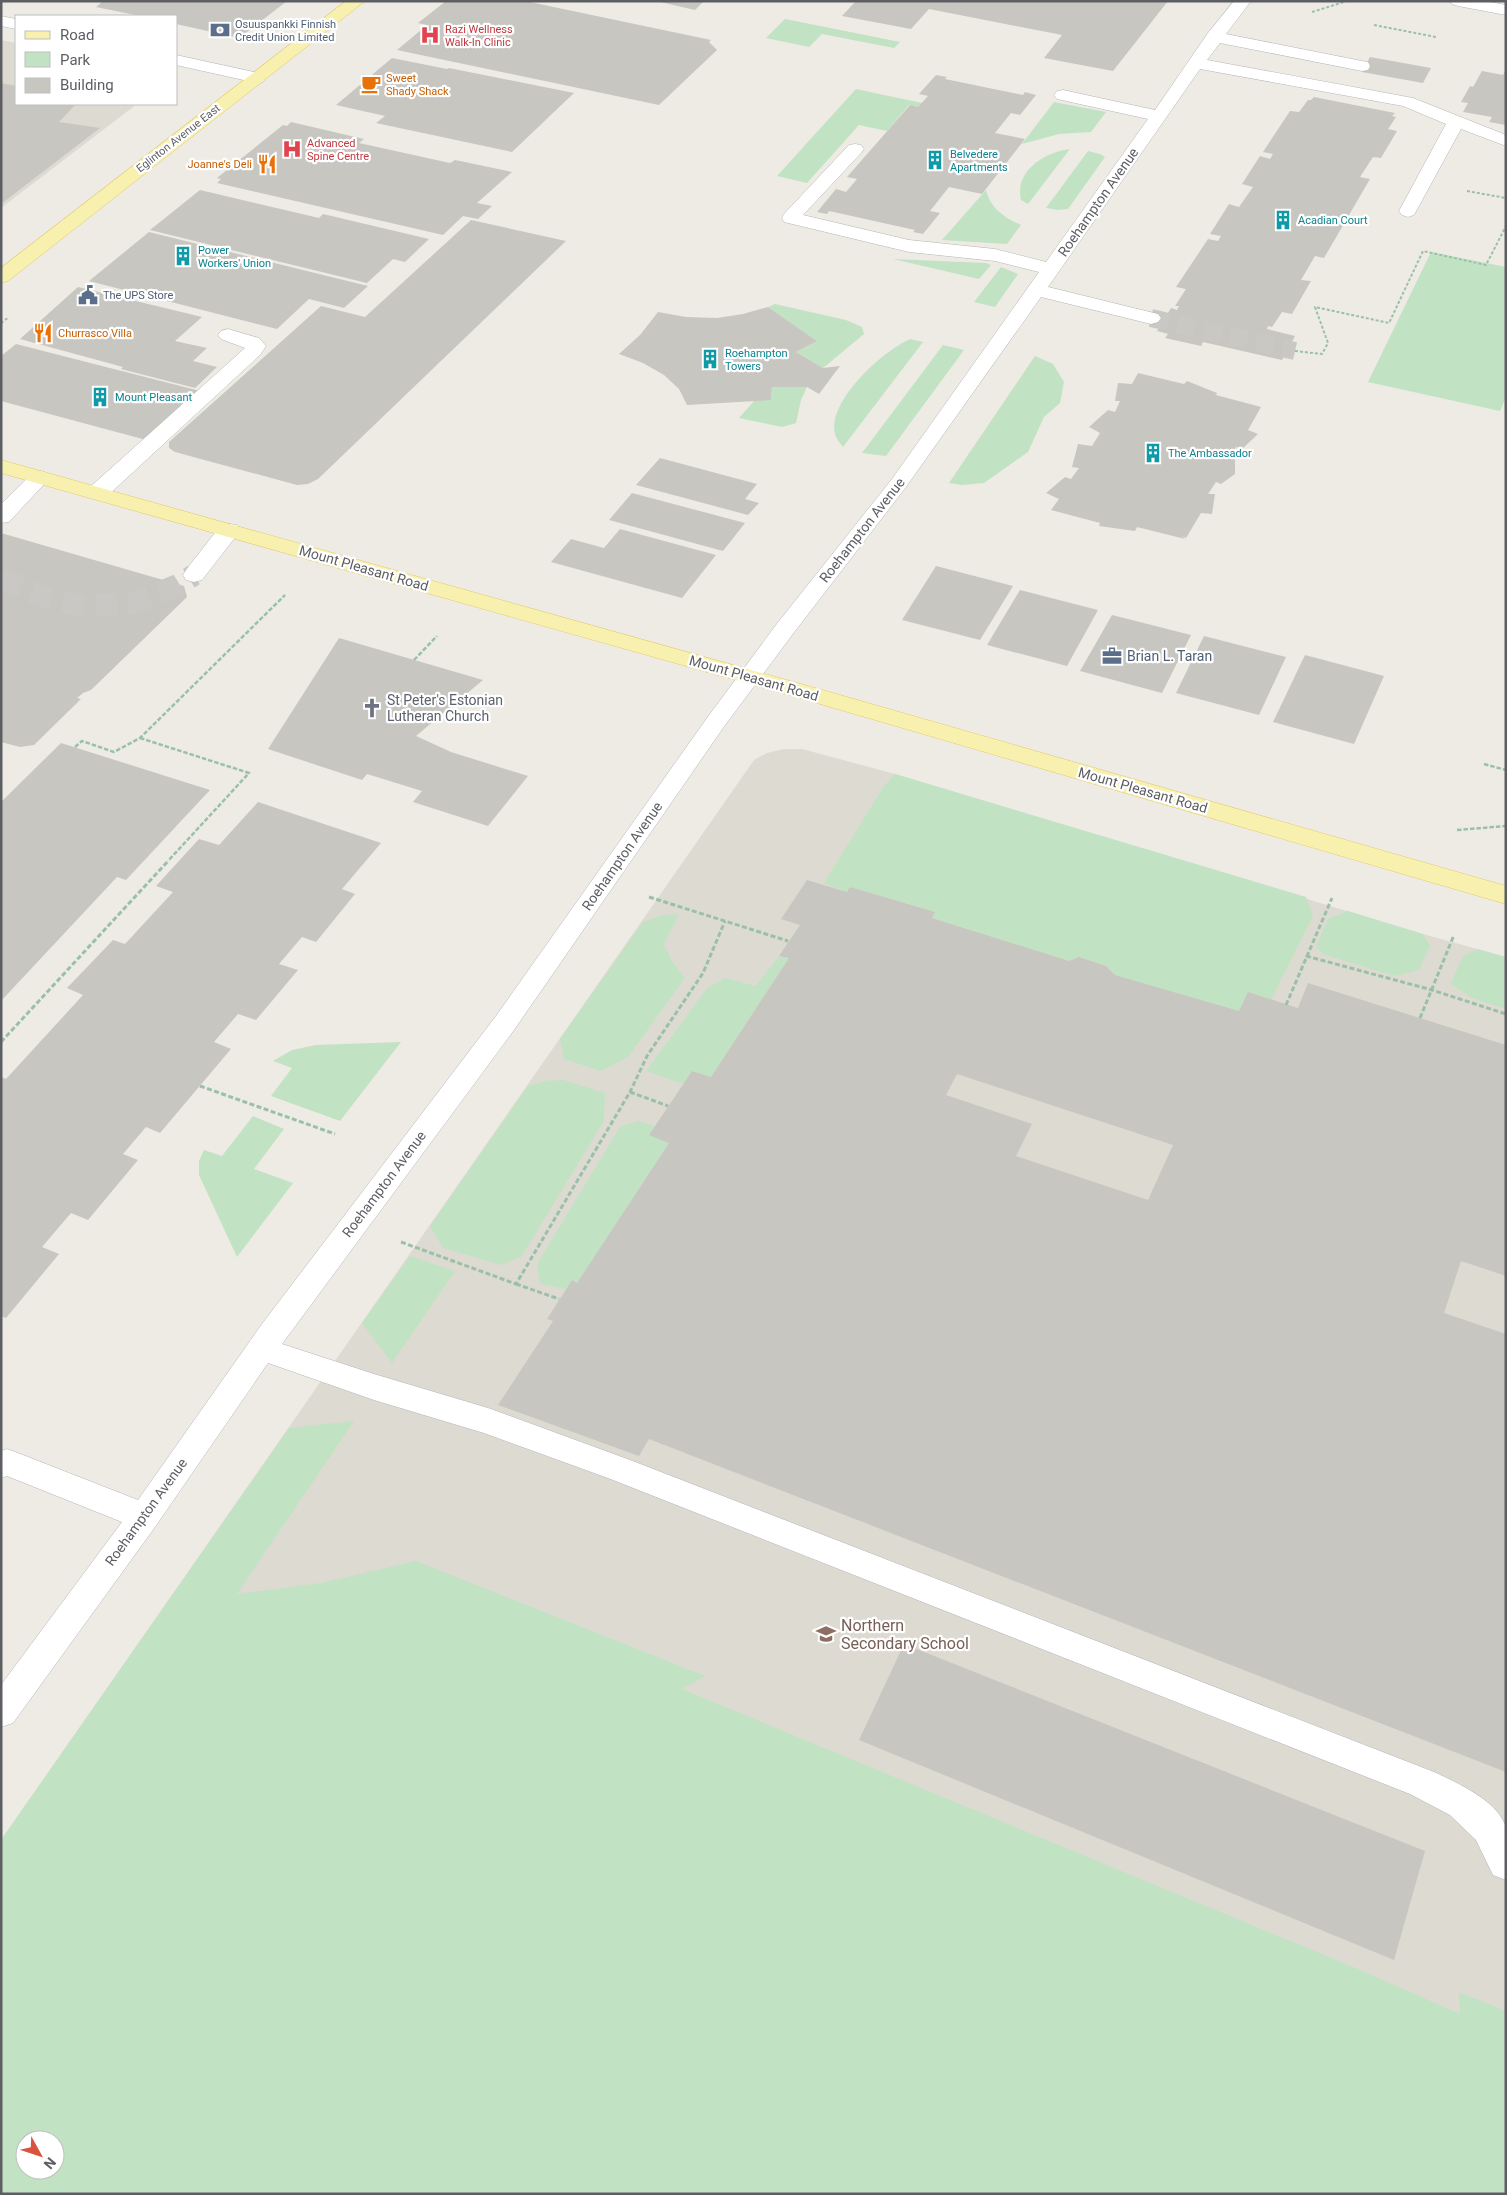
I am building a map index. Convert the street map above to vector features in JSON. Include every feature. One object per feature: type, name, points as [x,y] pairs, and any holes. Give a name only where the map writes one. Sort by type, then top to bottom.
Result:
[{"type":"main road","name":"Eglinton Avenue East","points":[[1,277],[357,1]]},
{"type":"main road","name":"Mount Pleasant Road","points":[[1,466],[750,677],[1506,895]]},
{"type":"street","name":"Roehampton Avenue","points":[[1,1712],[144,1517],[262,1349],[505,1023],[715,723],[784,630],[899,482],[1158,116],[1243,1]]},
{"type":"street","points":[[1458,1],[1506,10]]},
{"type":"street","points":[[1,21],[15,24]]},
{"type":"street","points":[[1214,38],[1362,66]]},
{"type":"street","points":[[178,60],[256,78]]},
{"type":"street","points":[[1196,63],[1407,102],[1506,141]]},
{"type":"street","points":[[1063,94],[1158,116]]},
{"type":"street","points":[[1408,211],[1456,122]]},
{"type":"street","points":[[855,149],[790,218],[909,246],[995,255],[1051,269]]},
{"type":"street","points":[[1036,290],[1151,318]]},
{"type":"street","points":[[97,493],[256,346],[252,342],[228,335]]},
{"type":"street","points":[[1,517],[40,477]]},
{"type":"street","points":[[194,574],[230,530]]},
{"type":"street","points":[[262,1349],[374,1387],[488,1421],[619,1469],[1422,1783],[1462,1803],[1488,1828],[1506,1863]]},
{"type":"street","points":[[3,1462],[144,1517]]},
{"type":"path","points":[[1310,13],[1320,15]]},
{"type":"path","points":[[1369,24],[1437,37]]},
{"type":"path","points":[[1295,351],[1322,354],[1328,343],[1315,308],[1389,323],[1423,251],[1486,264],[1506,226]]},
{"type":"path","points":[[75,747],[82,741],[114,752],[140,738],[285,595]]},
{"type":"path","points":[[414,660],[437,636]]},
{"type":"path","points":[[1,1042],[249,773],[140,738]]},
{"type":"path","points":[[1484,764],[1506,770]]},
{"type":"path","points":[[1457,830],[1506,826]]},
{"type":"path","points":[[644,896],[788,941]]},
{"type":"path","points":[[1286,1005],[1332,898]]},
{"type":"path","points":[[516,1284],[630,1092],[647,1056],[703,973],[725,921]]},
{"type":"path","points":[[1420,1018],[1454,935]]},
{"type":"path","points":[[1306,956],[1432,990],[1506,1014]]},
{"type":"path","points":[[200,1086],[335,1134]]},
{"type":"path","points":[[630,1092],[668,1106]]},
{"type":"path","points":[[400,1242],[559,1299]]},
{"type":"shaded area","points":[[1,40],[15,43],[15,105],[136,105],[1,208]]},
{"type":"shaded area","name":"Northern Secondary School","points":[[784,749],[802,749],[895,774],[1423,934],[1506,957],[1506,2194],[1,2194],[1,1840],[754,760],[767,753]]},
{"type":"green space","points":[[785,19],[900,42],[894,48],[822,34],[809,47],[766,38]]},
{"type":"green space","points":[[856,89],[922,103],[918,107],[909,105],[887,131],[859,125],[807,183],[777,176]]},
{"type":"green space","points":[[1054,102],[1106,112],[1091,132],[1059,134],[1022,144]]},
{"type":"green space","points":[[1070,149],[1028,204],[1021,200],[1022,180],[1027,172],[1051,154]]},
{"type":"green space","points":[[1088,151],[1105,157],[1068,209],[1046,208]]},
{"type":"green space","points":[[986,190],[988,197],[999,212],[1021,225],[1007,244],[942,240]]},
{"type":"green space","points":[[1431,252],[1506,267],[1506,397],[1500,411],[1368,382]]},
{"type":"green space","points":[[893,259],[986,263],[991,265],[979,279]]},
{"type":"green space","points":[[1001,267],[1018,274],[995,307],[974,302]]},
{"type":"green space","points":[[775,304],[846,320],[862,327],[864,334],[823,368],[796,352],[817,341],[768,307]]},
{"type":"green space","points":[[910,339],[923,342],[843,447],[835,434],[835,421],[848,393],[872,366],[886,354]]},
{"type":"green space","points":[[943,345],[964,350],[886,456],[862,453]]},
{"type":"green space","points":[[1035,356],[1053,364],[1064,382],[1060,403],[1044,417],[1028,452],[984,483],[962,485],[949,483]]},
{"type":"green space","points":[[772,387],[807,387],[801,400],[796,423],[782,427],[739,418],[755,400],[771,400]]},
{"type":"green space","points":[[895,774],[1306,897],[1313,916],[1271,1000],[1248,992],[1239,1011],[1115,975],[1106,966],[1079,957],[1069,961],[932,918],[935,912],[850,887],[847,892],[824,883],[884,786]]},
{"type":"green space","points":[[1348,911],[1423,934],[1430,946],[1419,970],[1395,976],[1325,955],[1316,947],[1328,919]]},
{"type":"green space","points":[[679,914],[663,946],[685,978],[628,1057],[601,1071],[564,1059],[560,1039],[643,922],[660,916]]},
{"type":"green space","points":[[1477,949],[1506,957],[1506,1009],[1472,998],[1451,984],[1462,957]]},
{"type":"green space","points":[[779,956],[789,958],[711,1077],[692,1071],[683,1084],[646,1071],[707,988],[725,978],[756,986]]},
{"type":"green space","points":[[401,1042],[340,1121],[271,1096],[292,1068],[273,1061],[292,1050],[316,1045]]},
{"type":"green space","points":[[563,1080],[605,1093],[604,1121],[522,1256],[502,1265],[443,1248],[430,1226],[528,1086],[545,1081]]},
{"type":"green space","points":[[253,1116],[284,1129],[254,1169],[293,1183],[237,1257],[199,1175],[199,1161],[204,1150],[222,1156]]},
{"type":"green space","points":[[638,1121],[656,1126],[669,1143],[577,1283],[572,1280],[566,1289],[540,1284],[537,1264],[620,1127]]},
{"type":"green space","points":[[410,1256],[455,1271],[392,1363],[362,1323]]},
{"type":"green space","points":[[354,1421],[237,1594],[321,1583],[416,1561],[705,1676],[682,1689],[1358,1969],[1460,2014],[1459,1992],[1506,2011],[1506,2194],[1,2194],[1,1840],[289,1428]]},
{"type":"building","points":[[103,1],[287,1],[239,38],[178,24],[178,15],[135,15],[96,7]]},
{"type":"building","points":[[446,1],[525,1],[711,40],[709,42],[717,50],[659,105],[397,50],[427,25],[418,23]]},
{"type":"building","points":[[656,1],[704,1],[695,10]]},
{"type":"building","points":[[856,1],[1168,1],[1113,71],[1044,58],[1062,35],[929,9],[911,29],[842,16]]},
{"type":"building","points":[[1370,57],[1431,68],[1423,83],[1362,72]]},
{"type":"building","points":[[392,58],[574,93],[512,152],[376,123],[385,116],[336,105]]},
{"type":"building","points":[[1506,69],[1506,125],[1489,122],[1492,117],[1463,112],[1468,103],[1461,102],[1470,86],[1473,87],[1482,71],[1503,75]]},
{"type":"building","name":"Belvedere Apartments","points":[[936,75],[947,77],[945,79],[1023,95],[1025,92],[1036,95],[1020,115],[1011,113],[995,133],[1025,139],[982,194],[949,187],[930,211],[940,213],[923,234],[913,232],[915,230],[829,211],[827,214],[817,212],[836,189],[846,192],[857,179],[847,177],[910,105],[918,107],[928,96],[919,94]]},
{"type":"building","points":[[1,83],[15,86],[15,105],[75,105],[59,122],[100,128],[1,204]]},
{"type":"building","name":"Acadian Court","points":[[1314,97],[1395,113],[1392,116],[1396,117],[1388,129],[1397,131],[1381,158],[1373,157],[1360,177],[1370,179],[1324,258],[1315,256],[1301,280],[1311,281],[1292,314],[1282,312],[1272,327],[1268,326],[1267,329],[1295,336],[1282,360],[1203,342],[1201,346],[1165,338],[1168,334],[1157,331],[1171,308],[1177,310],[1179,306],[1175,306],[1186,289],[1176,287],[1208,239],[1218,241],[1221,236],[1210,234],[1229,204],[1239,207],[1253,187],[1242,184],[1260,156],[1270,159],[1273,154],[1263,152],[1290,111],[1299,112],[1308,100]]},
{"type":"building","points":[[291,122],[364,139],[359,143],[450,163],[455,160],[512,172],[477,203],[492,206],[478,219],[463,216],[443,235],[217,183],[221,179],[217,178],[283,125],[287,126]]},
{"type":"building","points":[[200,190],[319,218],[323,214],[429,239],[405,262],[393,259],[367,283],[150,230]]},
{"type":"building","points":[[471,220],[566,241],[318,479],[308,484],[297,485],[175,452],[169,448],[169,442],[321,306],[365,317]]},
{"type":"building","name":"Power Workers' Union","points":[[149,232],[368,286],[344,308],[309,299],[277,329],[89,281]]},
{"type":"building","points":[[78,287],[202,317],[175,341],[207,348],[193,361],[217,367],[195,388],[121,369],[123,367],[20,339]]},
{"type":"building","name":"Roehampton Towers","points":[[768,307],[817,341],[796,352],[823,368],[840,366],[819,394],[807,387],[772,387],[771,400],[687,405],[679,389],[664,375],[643,363],[619,354],[640,335],[658,312],[686,317],[717,318],[743,314]]},
{"type":"building","name":"Mount Pleasant","points":[[16,344],[204,392],[150,441],[1,401],[1,356]]},
{"type":"building","name":"The Ambassador","points":[[1138,373],[1184,384],[1187,381],[1217,393],[1216,395],[1261,407],[1248,430],[1258,434],[1242,449],[1236,447],[1229,458],[1235,459],[1235,474],[1221,484],[1216,482],[1208,494],[1215,494],[1212,514],[1201,513],[1186,538],[1182,536],[1185,539],[1137,527],[1135,531],[1099,526],[1100,523],[1051,510],[1059,499],[1046,493],[1065,477],[1071,479],[1079,468],[1072,467],[1078,444],[1092,446],[1100,433],[1089,427],[1108,410],[1115,412],[1120,401],[1115,401],[1118,383],[1132,384]]},
{"type":"building","points":[[660,458],[757,484],[745,499],[759,503],[748,515],[636,485]]},
{"type":"building","points":[[632,493],[745,523],[723,551],[609,520]]},
{"type":"building","points":[[620,529],[716,555],[682,598],[551,562],[571,539],[604,548]]},
{"type":"building","points":[[1,533],[184,586],[187,597],[91,690],[77,698],[81,699],[34,745],[20,747],[1,742]]},
{"type":"building","points":[[936,566],[1013,586],[980,640],[902,620]]},
{"type":"building","points":[[1020,590],[1098,610],[1067,666],[987,645]]},
{"type":"building","points":[[1112,615],[1191,635],[1162,693],[1080,671]]},
{"type":"building","points":[[1204,636],[1286,657],[1259,715],[1176,693]]},
{"type":"building","name":"St Peter's Estonian Lutheran Church","points":[[339,638],[483,680],[416,736],[451,752],[528,776],[488,826],[413,802],[422,791],[367,774],[362,780],[268,749]]},
{"type":"building","points":[[1305,655],[1384,676],[1354,744],[1273,722]]},
{"type":"building","points":[[61,743],[210,790],[126,880],[117,877],[1,1001],[1,802]]},
{"type":"building","points":[[258,802],[381,843],[342,889],[355,894],[316,942],[302,937],[279,964],[298,970],[256,1020],[238,1014],[214,1042],[231,1049],[160,1133],[146,1127],[123,1154],[138,1160],[88,1220],[71,1213],[42,1247],[59,1254],[6,1318],[1,1316],[1,1077],[6,1079],[83,995],[67,988],[113,940],[125,944],[173,892],[156,886],[199,839],[219,845]]},
{"type":"building","points":[[807,880],[847,892],[850,887],[935,912],[932,918],[1069,961],[1079,957],[1106,966],[1115,975],[1239,1011],[1248,992],[1298,1008],[1308,983],[1506,1045],[1506,1276],[1461,1261],[1444,1313],[1506,1334],[1506,1772],[649,1439],[639,1456],[498,1405],[553,1321],[547,1319],[572,1280],[577,1283],[669,1143],[649,1135],[692,1071],[711,1077],[789,958],[779,956],[800,925],[781,919]],"holes":[[[957,1074],[1173,1145],[1148,1200],[1016,1156],[1032,1124],[946,1095]]]},
{"type":"building","points":[[904,1644],[1425,1851],[1394,1960],[859,1740]]},
{"type":"tunnel","points":[[1151,318],[1295,351]]},
{"type":"tunnel","points":[[1,579],[49,599],[84,606],[134,603],[178,585],[194,575]]},
{"type":"place","name":"Osuuspankki Finnish Credit Union Limited","points":[[220,30]]},
{"type":"place","name":"Razi Wellness Walk-In Clinic","points":[[430,35]]},
{"type":"place","name":"Sweet Shady Shack","points":[[371,84]]},
{"type":"place","name":"Advanced Spine Centre","points":[[292,149]]},
{"type":"place","name":"Belvedere Apartments","points":[[935,160]]},
{"type":"place","name":"Joanne's Deli","points":[[267,164]]},
{"type":"place","name":"Acadian Court","points":[[1283,220]]},
{"type":"place","name":"Power Workers' Union","points":[[183,256]]},
{"type":"place","name":"The UPS Store","points":[[88,295]]},
{"type":"place","name":"Churrasco Villa","points":[[43,333]]},
{"type":"place","name":"Roehampton Towers","points":[[710,359]]},
{"type":"place","name":"Mount Pleasant","points":[[100,397]]},
{"type":"place","name":"The Ambassador","points":[[1153,453]]},
{"type":"place","name":"Brian L. Taran","points":[[1112,656]]},
{"type":"place","name":"St Peter's Estonian Lutheran Church","points":[[372,708]]},
{"type":"place","name":"Northern Secondary School","points":[[826,1634]]}]
